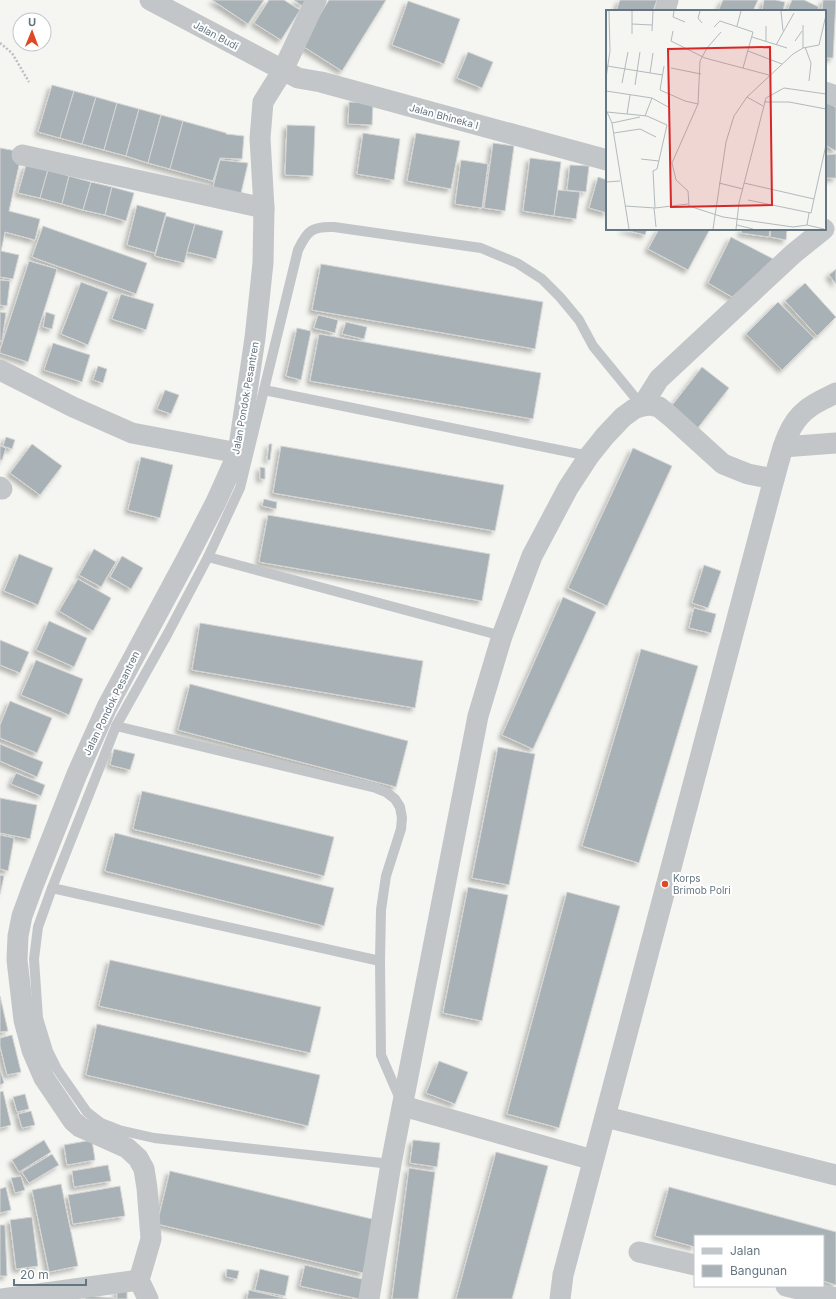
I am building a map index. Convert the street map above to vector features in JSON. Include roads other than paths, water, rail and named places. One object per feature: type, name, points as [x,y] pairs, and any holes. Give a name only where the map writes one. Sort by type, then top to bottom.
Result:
[{"type":"street","name":"Jalan Budi","points":[[150,0],[283,70]]},
{"type":"street","name":"Jalan Pondok Pesantren","points":[[139,1280],[151,1239],[144,1169],[138,1158],[127,1148],[80,1127],[73,1121],[44,1078],[32,1050],[24,1020],[17,960],[18,936],[22,916],[33,886],[77,774],[106,707],[186,560],[216,502],[238,453],[255,338],[263,263],[264,208],[260,138],[264,102],[283,70],[316,0]]},
{"type":"street","points":[[665,10],[668,0]]},
{"type":"street","name":"Jalan Bhineka I","points":[[283,70],[298,78],[321,82],[606,160]]},
{"type":"street","points":[[826,92],[836,96]]},
{"type":"street","points":[[22,155],[264,208]]},
{"type":"street","points":[[642,406],[659,379],[793,254],[823,230]]},
{"type":"street","points":[[0,370],[73,407],[132,433],[238,453]]},
{"type":"street","points":[[560,1299],[563,1275],[593,1160],[606,1117],[783,447],[788,433],[796,420],[806,409],[836,393]]},
{"type":"street","points":[[369,1299],[391,1164],[473,738],[502,636],[532,556],[568,488],[589,456],[623,417],[634,409],[642,406],[650,405],[659,408],[670,416],[723,464],[748,474],[774,479]]},
{"type":"street","points":[[783,447],[836,443]]},
{"type":"street","points":[[403,1106],[593,1160]]},
{"type":"street","points":[[606,1117],[836,1175]]},
{"type":"street","points":[[638,1252],[694,1265]]},
{"type":"street","points":[[2,1299],[139,1280],[148,1299]]},
{"type":"street","points":[[790,1287],[836,1298]]},
{"type":"lane","points":[[391,1164],[154,1138],[119,1130],[101,1123],[87,1112],[54,1063],[48,1051],[38,1018],[34,960],[38,927],[116,726],[168,633],[208,557],[240,488],[298,250],[302,240],[308,232],[322,226],[334,227],[481,248],[517,263],[542,279],[560,297],[579,320],[593,346],[642,406]]},
{"type":"lane","points":[[264,390],[589,456]]},
{"type":"lane","points":[[208,557],[502,636]]},
{"type":"lane","points":[[116,726],[376,788],[386,792],[395,799],[400,808],[402,818],[401,829],[386,876],[381,910],[381,1055],[403,1106]]},
{"type":"lane","points":[[52,888],[380,962]]},
{"type":"place","name":"Korps Brimob Polri","points":[[665,884]]}]
